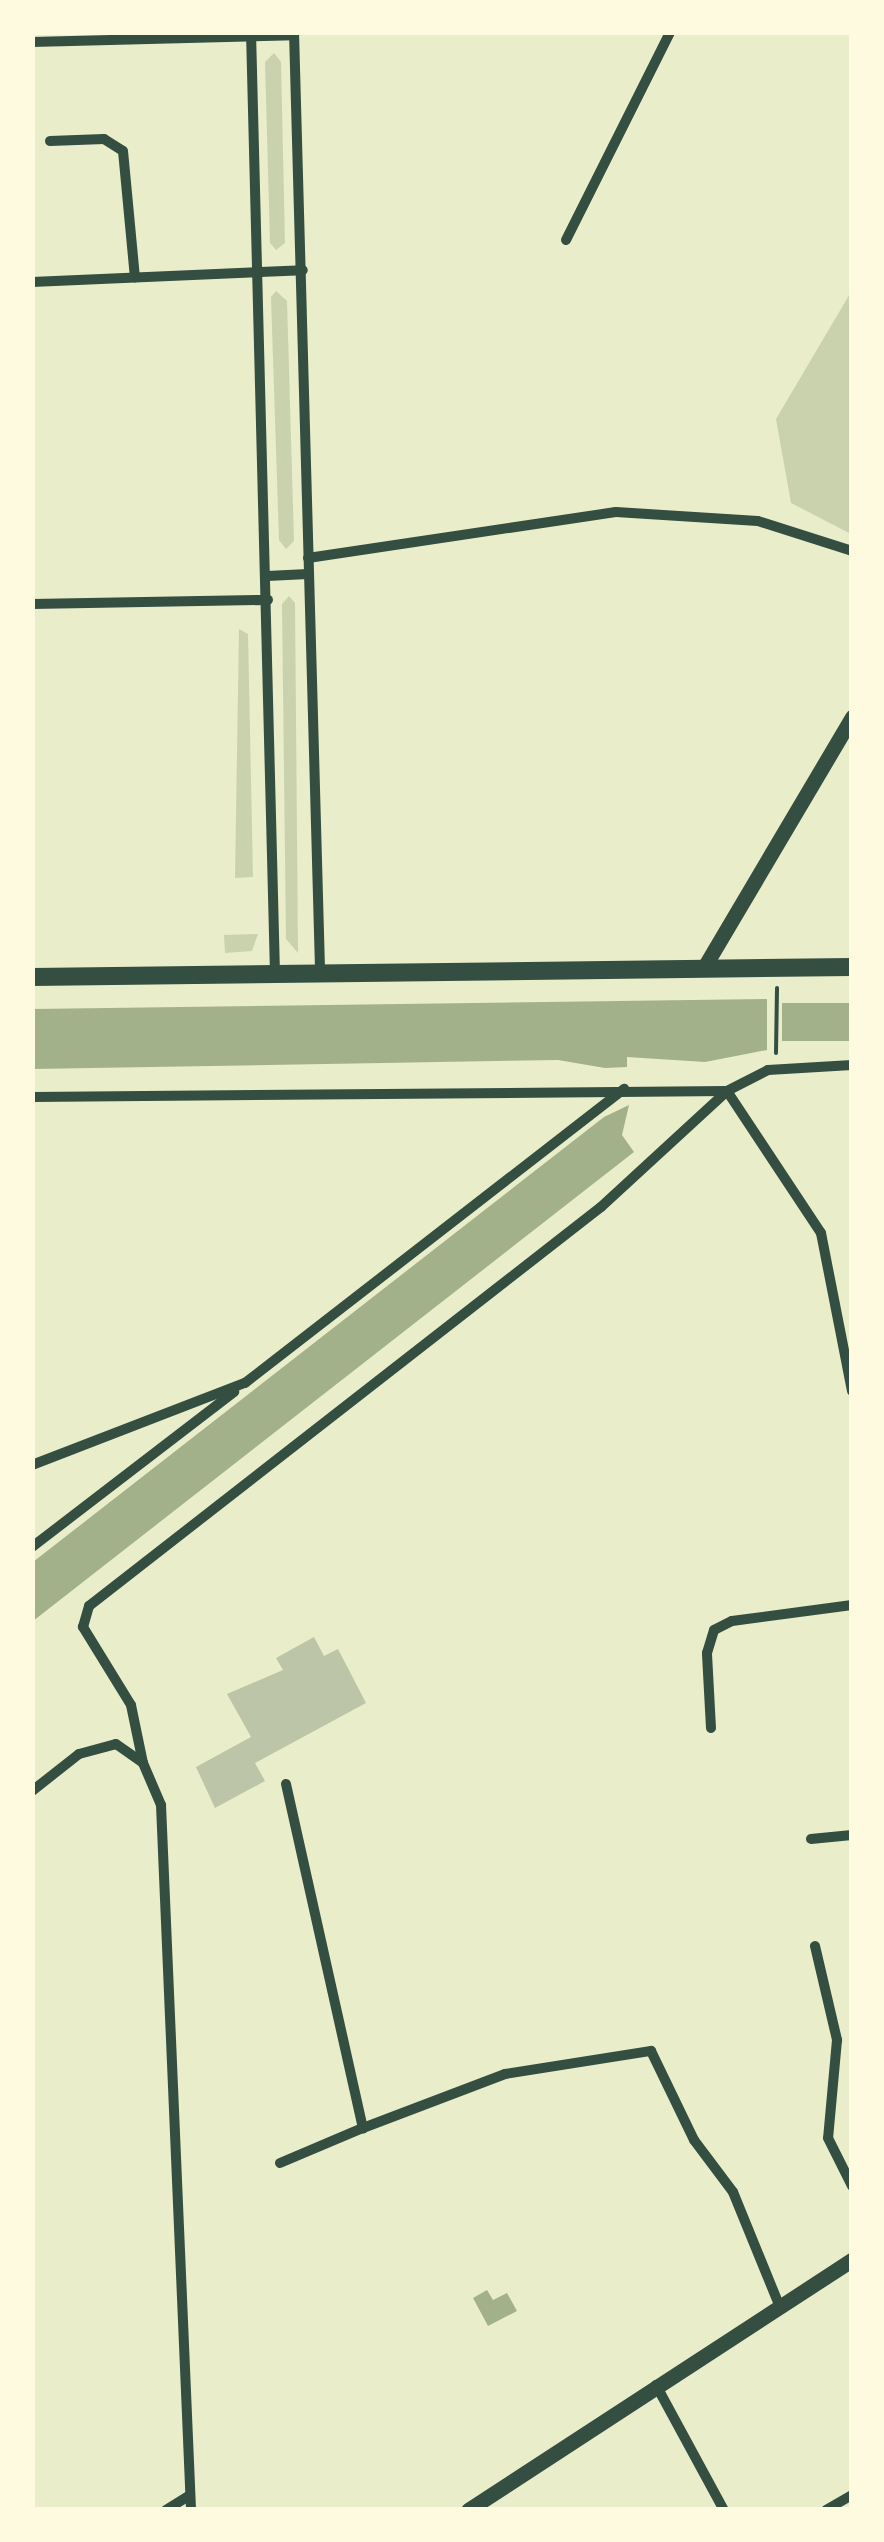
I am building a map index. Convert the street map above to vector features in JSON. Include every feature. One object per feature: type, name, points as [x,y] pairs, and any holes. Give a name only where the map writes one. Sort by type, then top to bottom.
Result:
[{"type":"main road","points":[[32,977],[320,970],[852,968]]},
{"type":"street","points":[[566,240],[670,32]]},
{"type":"street","points":[[252,34],[276,972]]},
{"type":"street","points":[[32,42],[294,34],[320,970]]},
{"type":"street","points":[[50,141],[104,138],[123,151],[135,277]]},
{"type":"street","points":[[32,282],[303,270]]},
{"type":"street","points":[[308,558],[616,512],[758,520],[852,551]]},
{"type":"street","points":[[267,576],[308,574]]},
{"type":"street","points":[[32,604],[268,600]]},
{"type":"street","points":[[703,969],[852,717]]},
{"type":"street","points":[[191,2510],[162,1805],[143,1763],[131,1705],[83,1626],[89,1606],[613,1197],[723,1091],[776,1068],[852,1064]]},
{"type":"street","points":[[32,1546],[630,1089]]},
{"type":"street","points":[[32,1097],[723,1091]]},
{"type":"street","points":[[723,1091],[821,1234],[852,1391]]},
{"type":"street","points":[[32,1465],[245,1384]]},
{"type":"street","points":[[712,1728],[707,1653],[714,1630],[732,1621],[852,1605]]},
{"type":"street","points":[[32,1790],[99,1745],[122,1745],[143,1763]]},
{"type":"street","points":[[286,1784],[363,2128]]},
{"type":"street","points":[[810,1839],[852,1834]]},
{"type":"street","points":[[815,1946],[837,2040],[828,2138],[852,2186]]},
{"type":"street","points":[[280,2163],[504,2074],[651,2051],[694,2140],[733,2192],[780,2306]]},
{"type":"street","points":[[468,2510],[852,2260]]},
{"type":"street","points":[[656,2385],[724,2510]]},
{"type":"street","points":[[166,2510],[190,2495]]},
{"type":"street","points":[[826,2510],[852,2495]]},
{"type":"path","points":[[776,1068],[777,968]]},
{"type":"shaded area","points":[[274,53],[281,62],[285,243],[276,250],[270,243],[265,62]]},
{"type":"shaded area","points":[[276,291],[287,301],[294,541],[286,549],[279,540],[271,297]]},
{"type":"shaded area","points":[[851,292],[851,534],[791,503],[776,419]]},
{"type":"shaded area","points":[[289,596],[295,603],[298,953],[286,939],[282,604]]},
{"type":"shaded area","points":[[239,629],[248,634],[253,877],[235,878]]},
{"type":"shaded area","points":[[258,934],[252,951],[225,953],[224,935]]},
{"type":"shaded area","points":[[767,999],[767,1050],[705,1062],[627,1057],[627,1067],[605,1068],[558,1060],[33,1069],[33,1009]]},
{"type":"shaded area","points":[[782,1003],[851,1003],[851,1041],[782,1041]]},
{"type":"shaded area","points":[[629,1105],[622,1135],[634,1152],[33,1621],[33,1562],[604,1117]]},
{"type":"shaded area","points":[[487,2290],[493,2300],[507,2293],[517,2311],[488,2326],[473,2298]]},
{"type":"building","points":[[314,1637],[324,1656],[338,1649],[366,1703],[255,1763],[265,1781],[215,1808],[196,1767],[251,1737],[227,1694],[283,1670],[276,1658]]}]
